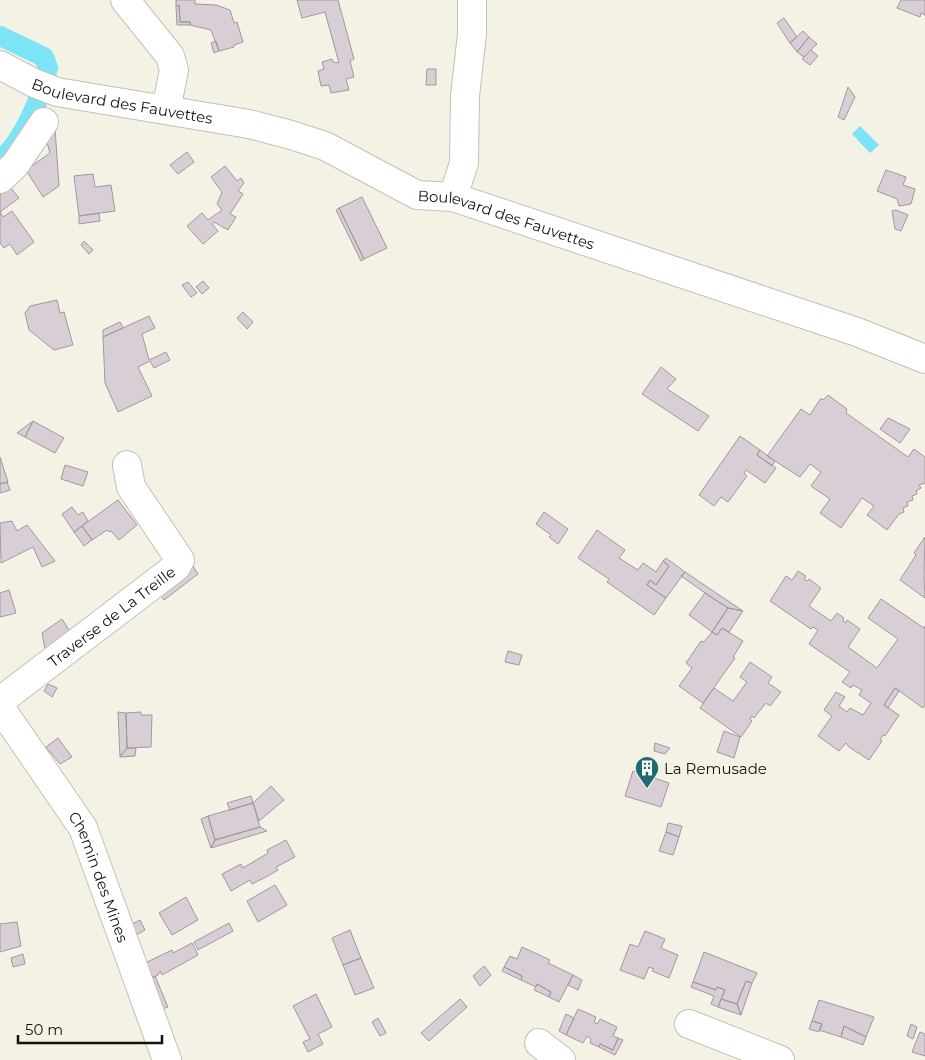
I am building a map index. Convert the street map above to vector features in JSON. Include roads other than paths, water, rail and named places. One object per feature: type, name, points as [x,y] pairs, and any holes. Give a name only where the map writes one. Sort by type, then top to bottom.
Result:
[{"type":"street","points":[[126,0],[170,56],[174,70],[166,110]]},
{"type":"street","points":[[453,197],[464,163],[465,96],[472,34],[472,0]]},
{"type":"street","name":"Boulevard des Fauvettes","points":[[0,65],[46,87],[249,124],[291,135],[325,146],[417,195],[453,197],[842,327],[925,359]]},
{"type":"street","points":[[0,179],[15,165],[44,122]]},
{"type":"street","name":"Traverse de La Treille","points":[[0,701],[176,567],[180,560],[131,487],[127,465]]},
{"type":"street","name":"Chemin des Mines","points":[[0,707],[83,828],[167,1060]]},
{"type":"street","points":[[689,1024],[780,1060]]},
{"type":"street","points":[[539,1043],[561,1060]]},
{"type":"water","points":[[860,126],[879,145],[870,153],[852,134]]},
{"type":"waterway","points":[[0,36],[44,57],[48,68],[41,92],[30,118],[16,142],[0,160]]},
{"type":"place","name":"La Remusade","points":[[647,789]]}]
